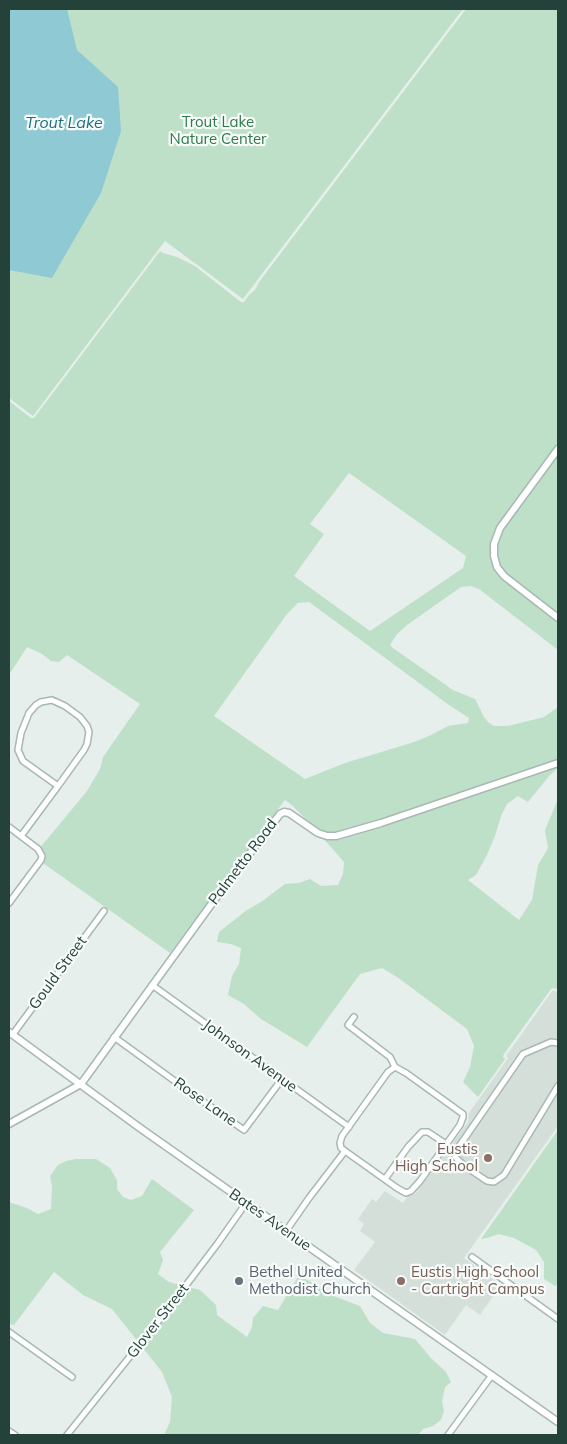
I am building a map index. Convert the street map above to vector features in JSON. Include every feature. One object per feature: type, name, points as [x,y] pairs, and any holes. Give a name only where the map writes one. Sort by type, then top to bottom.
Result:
[{"type":"street","points":[[558,448],[500,528],[494,544],[494,556],[497,567],[504,576],[558,618]]},
{"type":"street","points":[[21,836],[58,786],[84,750],[88,738],[84,721],[57,702],[47,700],[36,705],[29,713],[21,733],[18,750],[23,761],[58,786]]},
{"type":"street","name":"Palmetto Road","points":[[9,1124],[81,1084],[218,895],[280,814],[284,812],[289,813],[318,833],[336,836],[381,823],[558,763]]},
{"type":"street","points":[[9,827],[38,849],[42,856],[9,903]]},
{"type":"street","name":"Gould Street","points":[[11,1033],[104,911]]},
{"type":"street","name":"Johnson Avenue","points":[[152,985],[349,1127]]},
{"type":"street","points":[[354,1017],[348,1025],[390,1057],[395,1067],[461,1112],[463,1118],[420,1181],[411,1191],[406,1192],[397,1188],[345,1151],[341,1148],[340,1143],[342,1136],[388,1072],[395,1067]]},
{"type":"street","name":"Bates Avenue","points":[[11,1033],[140,1128],[558,1422]]},
{"type":"street","name":"Rose Lane","points":[[114,1037],[244,1130],[282,1080]]},
{"type":"street","points":[[558,1043],[551,1042],[523,1054],[460,1144],[455,1157],[488,1181],[494,1182],[504,1175],[558,1086]]},
{"type":"street","points":[[385,1179],[408,1147],[422,1132],[428,1132],[446,1144]]},
{"type":"street","points":[[286,1231],[345,1151]]},
{"type":"street","name":"Glover Street","points":[[67,1435],[168,1309],[220,1241],[246,1203]]},
{"type":"street","points":[[472,1258],[558,1319]]},
{"type":"street","points":[[9,1332],[72,1377]]},
{"type":"street","points":[[448,1435],[492,1375]]},
{"type":"street","points":[[9,1431],[15,1435]]},
{"type":"shaded area","name":"Eustis High School","points":[[553,990],[556,992],[558,990],[558,1126],[464,1258],[501,1285],[480,1315],[466,1305],[445,1335],[354,1270],[375,1242],[360,1231],[364,1224],[358,1219],[372,1199],[376,1202],[385,1191],[403,1203],[408,1196],[415,1194],[468,1122],[469,1113],[508,1058],[506,1056]]},
{"type":"green space","name":"Trout Lake Nature Center","points":[[9,9],[463,9],[243,299],[165,241],[33,416],[9,398]]},
{"type":"green space","points":[[466,9],[558,9],[558,444],[498,527],[490,547],[495,568],[502,578],[558,622],[558,650],[479,589],[471,586],[461,587],[407,625],[397,634],[390,645],[453,690],[475,699],[484,717],[494,726],[508,726],[544,717],[558,707],[558,760],[336,833],[328,833],[312,826],[285,800],[170,953],[40,861],[39,849],[87,791],[100,769],[103,757],[140,704],[67,655],[59,662],[51,661],[42,654],[27,647],[9,675],[9,401],[31,418],[34,418],[160,251],[195,266],[241,302],[244,302],[255,290],[259,282]],"holes":[[[349,473],[466,556],[463,568],[370,631],[294,576],[324,534],[310,524]],[[309,602],[469,718],[468,723],[448,726],[414,742],[345,763],[305,779],[214,716],[287,614],[298,603]]]},
{"type":"green space","points":[[558,453],[558,614],[506,574],[500,565],[497,555],[497,544],[503,530]]},
{"type":"green space","points":[[558,766],[528,802],[518,796],[507,804],[486,857],[476,875],[468,880],[519,920],[532,900],[538,865],[548,848],[545,830],[558,799],[558,986],[556,989],[551,989],[504,1054],[503,1057],[505,1059],[478,1097],[463,1082],[470,1067],[474,1046],[467,1029],[382,968],[360,974],[307,1047],[261,1019],[244,1004],[228,995],[232,976],[239,964],[241,948],[217,942],[219,932],[285,884],[299,883],[310,879],[321,886],[338,885],[343,874],[344,862],[323,838]]},
{"type":"green space","points":[[558,1130],[558,1284],[555,1286],[544,1279],[544,1262],[536,1250],[514,1238],[499,1234],[481,1239]]},
{"type":"green space","points":[[76,1159],[96,1159],[110,1168],[117,1180],[117,1189],[123,1197],[131,1200],[142,1196],[152,1179],[194,1210],[160,1252],[163,1260],[158,1274],[169,1282],[200,1290],[216,1305],[217,1315],[247,1337],[252,1327],[253,1318],[263,1306],[278,1310],[299,1275],[336,1297],[360,1306],[370,1323],[383,1333],[415,1339],[446,1372],[451,1382],[445,1387],[442,1401],[444,1411],[441,1420],[433,1426],[423,1429],[418,1435],[164,1435],[170,1422],[172,1397],[162,1372],[112,1309],[83,1295],[54,1272],[14,1325],[9,1324],[9,1202],[38,1214],[51,1209],[52,1187],[50,1176],[58,1165]]},
{"type":"water","name":"Trout Lake","points":[[9,9],[67,9],[77,50],[118,87],[121,131],[101,193],[52,278],[9,270]]},
{"type":"place","name":"Eustis High School","points":[[488,1158]]},
{"type":"place","name":"Bethel United Methodist Church","points":[[239,1281]]},
{"type":"place","name":"Eustis High School - Cartright Campus","points":[[401,1281]]}]
